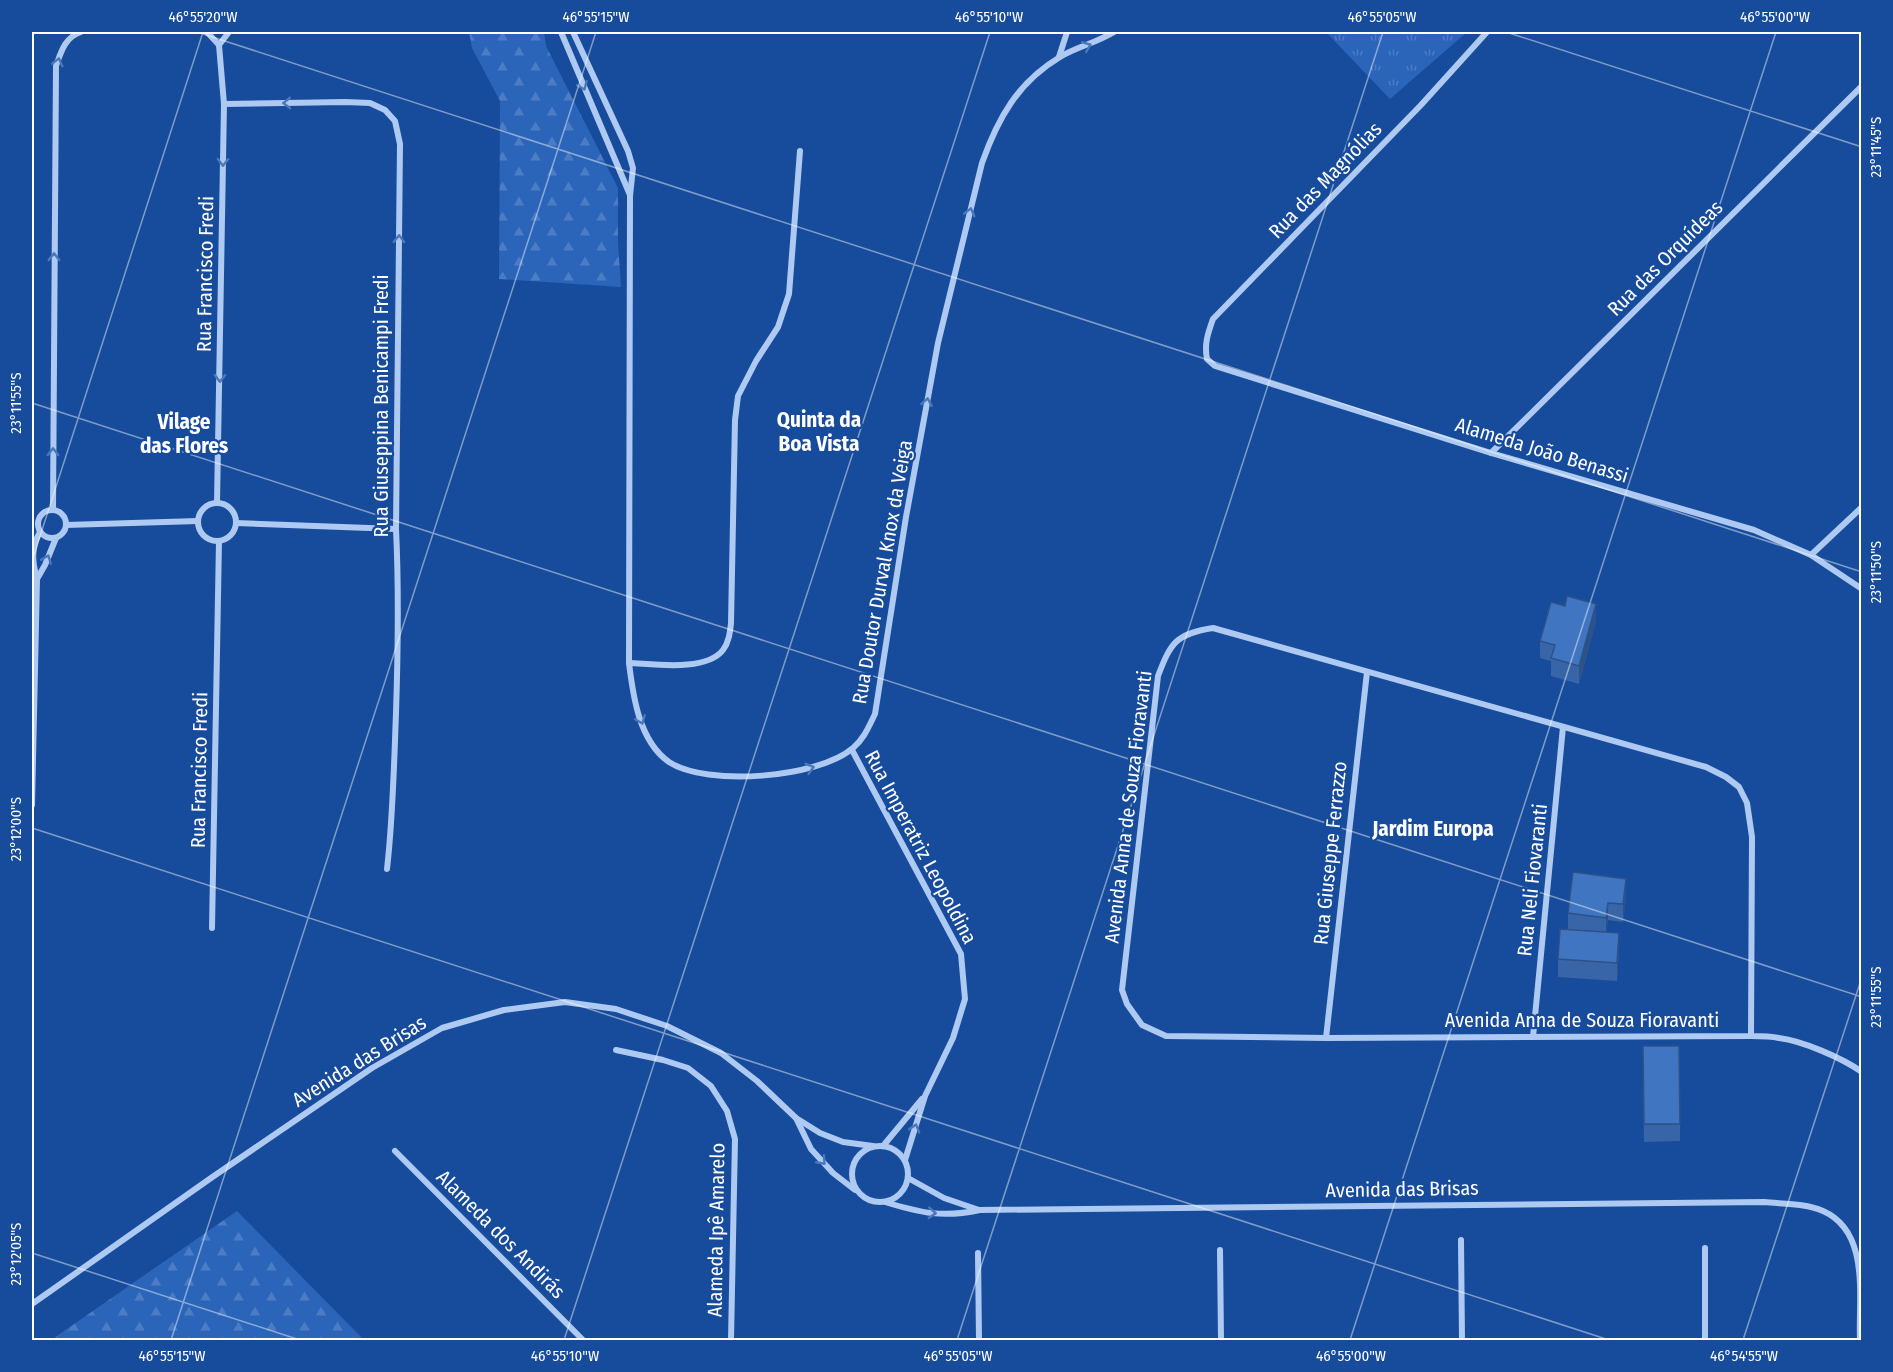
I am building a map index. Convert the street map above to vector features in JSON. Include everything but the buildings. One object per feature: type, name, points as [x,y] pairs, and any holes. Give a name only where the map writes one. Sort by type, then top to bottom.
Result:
[{"type":"street","points":[[53,510],[56,66],[63,46],[76,32],[81,32]]},
{"type":"street","points":[[207,32],[219,45],[229,32]]},
{"type":"street","name":"Rua Doutor Durval Knox da Veiga","points":[[561,32],[630,196]]},
{"type":"street","name":"Rua Doutor Durval Knox da Veiga","points":[[573,32],[628,151],[633,168],[630,196],[629,663],[633,698],[641,724],[661,754],[669,762],[708,775],[776,775],[810,769],[852,750],[862,739],[875,714],[906,517],[938,343],[982,163],[1005,110],[1029,80],[1059,57],[1114,32]]},
{"type":"street","points":[[1059,57],[1066,32]]},
{"type":"street","name":"Rua das Magnólias","points":[[1207,359],[1206,337],[1214,319],[1421,105],[1487,32]]},
{"type":"street","name":"Rua Francisco Fredi","points":[[218,503],[224,104],[219,45]]},
{"type":"street","name":"Rua das Orquídeas","points":[[1491,453],[1862,86]]},
{"type":"street","name":"Rua Giuseppina Benicampi Fredi","points":[[224,104],[370,103],[385,110],[395,121],[400,144],[396,529],[397,692],[392,822],[387,869]]},
{"type":"street","points":[[629,663],[702,664],[715,658],[724,649],[729,637],[735,420],[738,396],[756,361],[778,327],[789,294],[800,151]]},
{"type":"street","name":"Alameda João Benassi","points":[[1207,359],[1215,366],[1491,453],[1754,530],[1811,555],[1862,589]]},
{"type":"street","points":[[218,503],[226,505],[234,512],[236,523],[233,533],[219,541],[204,536],[198,521],[206,507],[218,503]]},
{"type":"street","points":[[1811,555],[1862,507]]},
{"type":"street","points":[[32,805],[37,579],[33,553],[34,543],[40,532],[39,519],[45,512],[58,511],[64,517],[66,525],[63,533],[56,538],[37,579]]},
{"type":"street","points":[[66,525],[198,521]]},
{"type":"street","points":[[236,523],[396,529]]},
{"type":"street","points":[[40,532],[47,537],[56,538]]},
{"type":"street","name":"Rua Francisco Fredi","points":[[212,928],[219,541]]},
{"type":"street","name":"Avenida Anna de Souza Fioravanti","points":[[1751,1036],[1752,837],[1747,803],[1739,787],[1726,777],[1706,767],[1213,628],[1192,631],[1177,640],[1167,652],[1158,676],[1122,990],[1127,1004],[1142,1025],[1166,1036],[1326,1038],[1751,1036],[1781,1038],[1812,1047],[1850,1063],[1862,1072]]},
{"type":"street","name":"Rua Giuseppe Ferrazzo","points":[[1326,1038],[1367,672]]},
{"type":"street","name":"Rua Neli Fiovaranti","points":[[1533,1037],[1563,727]]},
{"type":"street","name":"Rua Imperatriz Leopoldina","points":[[852,750],[961,954],[965,999],[953,1038],[925,1096],[905,1160]]},
{"type":"street","name":"Avenida das Brisas","points":[[32,1304],[372,1068],[442,1028],[504,1010],[565,1002],[616,1009],[667,1026],[722,1053],[757,1081],[796,1118],[820,1133],[843,1142],[873,1146]]},
{"type":"street","name":"Alameda Ipê Amarelo","points":[[616,1050],[688,1068],[711,1086],[727,1110],[735,1139],[731,1341]]},
{"type":"street","name":"Rua Imperatriz Leopoldina","points":[[883,1146],[925,1096]]},
{"type":"street","name":"Avenida das Brisas","points":[[796,1118],[811,1149],[833,1173],[860,1195]]},
{"type":"street","points":[[873,1146],[883,1146],[900,1153],[908,1169],[908,1178],[901,1194],[894,1199],[885,1202],[868,1200],[860,1195],[855,1186],[852,1177],[853,1167],[857,1158],[864,1151],[873,1146]]},
{"type":"street","name":"Alameda dos Andirás","points":[[395,1151],[583,1341]]},
{"type":"street","name":"Avenida das Brisas","points":[[908,1178],[944,1198],[980,1210]]},
{"type":"street","name":"Avenida das Brisas","points":[[885,1202],[919,1213],[959,1215],[980,1210],[1764,1202],[1800,1205],[1824,1211],[1842,1224],[1853,1242],[1860,1272]]},
{"type":"street","points":[[1461,1240],[1462,1341]]},
{"type":"street","points":[[1705,1248],[1705,1341]]},
{"type":"street","points":[[1220,1250],[1221,1341]]},
{"type":"street","points":[[978,1253],[979,1341]]},
{"type":"street","points":[[1860,1272],[1860,1341]]},
{"type":"green space","points":[[469,32],[544,32],[546,46],[618,188],[621,287],[499,279],[500,101],[472,48]]},
{"type":"green space","points":[[1326,32],[1467,32],[1390,99]]},
{"type":"green space","points":[[237,1211],[364,1340],[51,1340]]},
{"type":"district","name":"Quinta da Boa Vista","points":[[819,432]]},
{"type":"district","name":"Vilage das Flores","points":[[184,434]]},
{"type":"district","name":"Jardim Europa","points":[[1433,829]]}]
